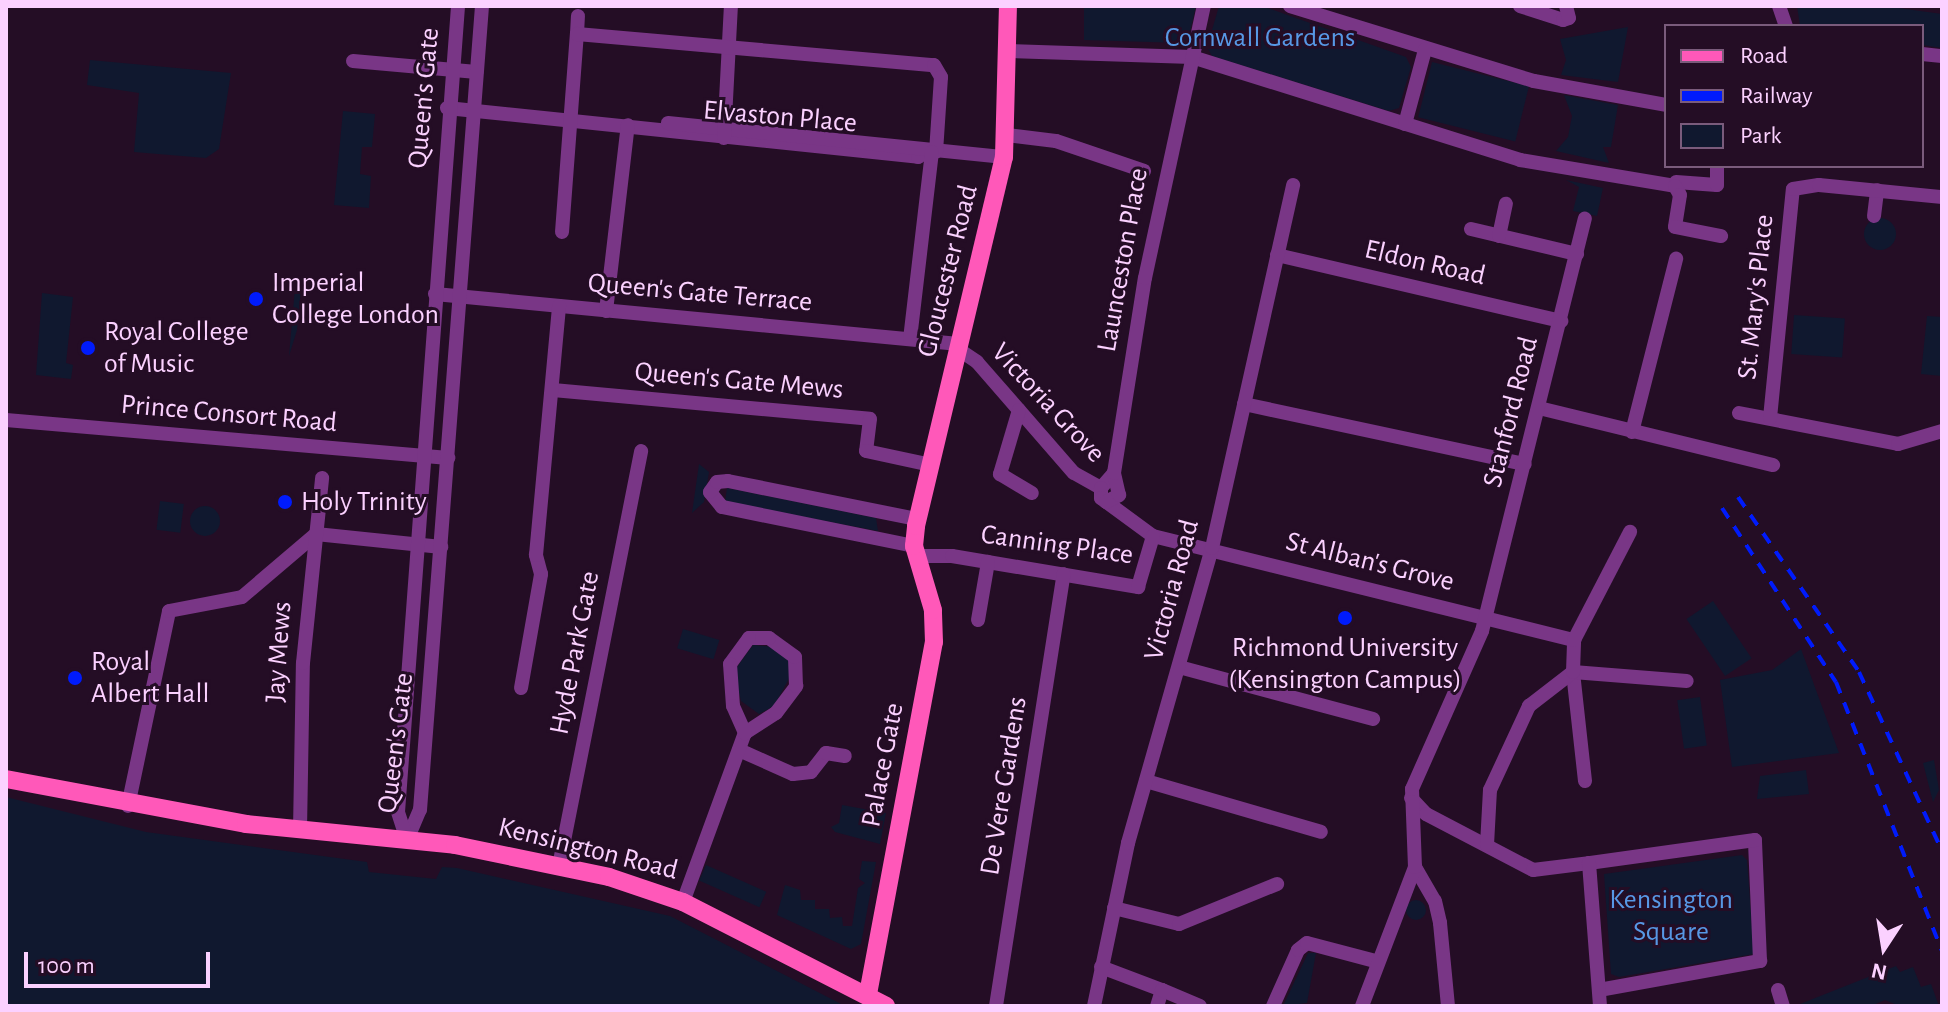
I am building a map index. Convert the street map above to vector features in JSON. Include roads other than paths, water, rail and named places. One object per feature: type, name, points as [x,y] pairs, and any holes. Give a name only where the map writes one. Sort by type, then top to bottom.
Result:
[{"type":"main road","name":"Gloucester Road","points":[[915,551],[917,519],[1004,157],[1007,135],[1008,6]]},
{"type":"main road","name":"Palace Gate","points":[[868,994],[934,642],[933,610],[915,551]]},
{"type":"main road","name":"Kensington Road","points":[[6,779],[128,806],[300,830],[407,840],[559,866],[683,902],[868,994],[886,1006]]},
{"type":"street","name":"Queen's Gate","points":[[407,840],[398,812],[426,457],[447,108],[458,6]]},
{"type":"street","name":"Queen's Gate","points":[[407,840],[420,814],[448,458],[456,297],[482,6]]},
{"type":"street","points":[[725,133],[731,6]]},
{"type":"street","points":[[1192,57],[1204,6]]},
{"type":"street","points":[[1290,6],[1534,81],[1664,105]]},
{"type":"street","points":[[1520,6],[1563,20],[1569,18],[1566,6]]},
{"type":"street","points":[[562,232],[578,16]]},
{"type":"street","points":[[577,34],[934,65],[941,77],[910,339]]},
{"type":"street","points":[[1405,124],[1425,50]]},
{"type":"street","points":[[1008,51],[1192,57],[1520,160],[1675,184],[1717,185],[1717,168]]},
{"type":"street","name":"Launceston Place","points":[[1104,495],[1114,473],[1163,177],[1192,57]]},
{"type":"street","points":[[353,61],[477,72]]},
{"type":"street","name":"Elvaston Place","points":[[447,108],[725,133],[918,157],[932,152],[1004,157]]},
{"type":"street","points":[[606,311],[628,125]]},
{"type":"street","points":[[1007,135],[1056,141],[1144,171]]},
{"type":"street","points":[[1678,168],[1675,184],[1680,195],[1675,227],[1721,236]]},
{"type":"street","name":"St. Mary's Place","points":[[1770,418],[1793,189],[1801,184],[1942,197]]},
{"type":"street","name":"Victoria Road","points":[[1094,1006],[1114,908],[1146,781],[1212,548],[1293,185]]},
{"type":"street","points":[[1874,216],[1877,190]]},
{"type":"street","points":[[1499,236],[1506,204]]},
{"type":"street","name":"Stanford Road","points":[[1411,798],[1486,618],[1585,219]]},
{"type":"street","points":[[1471,229],[1577,254]]},
{"type":"street","name":"Eldon Road","points":[[1277,255],[1561,321]]},
{"type":"street","points":[[1632,432],[1676,259]]},
{"type":"street","name":"Queen's Gate Terrace","points":[[435,294],[910,339],[959,347]]},
{"type":"street","points":[[521,688],[541,574],[536,555],[559,306]]},
{"type":"street","name":"Victoria Grove","points":[[959,347],[977,362],[1088,485],[1153,536]]},
{"type":"street","name":"Queen's Gate Mews","points":[[553,390],[870,419],[866,451],[931,465]]},
{"type":"street","points":[[1244,404],[1525,464]]},
{"type":"street","points":[[1539,408],[1773,465]]},
{"type":"street","points":[[1019,410],[1000,474],[1032,493]]},
{"type":"street","points":[[1739,413],[1898,444],[1942,431]]},
{"type":"street","name":"Prince Consort Road","points":[[6,420],[448,458]]},
{"type":"street","name":"Hyde Park Gate","points":[[559,866],[641,451]]},
{"type":"street","name":"Jay Mews","points":[[300,830],[303,663],[322,478]]},
{"type":"street","name":"Canning Place","points":[[917,519],[728,481],[717,482],[710,492],[722,507],[915,551],[1140,586],[1153,536]]},
{"type":"street","points":[[1585,781],[1573,672],[1574,640],[1630,532]]},
{"type":"street","points":[[128,806],[169,611],[242,597],[316,534],[441,547]]},
{"type":"street","name":"St Alban's Grove","points":[[1153,536],[1212,548],[1574,640]]},
{"type":"street","points":[[978,620],[988,562]]},
{"type":"street","name":"De Vere Gardens","points":[[996,1006],[1064,574]]},
{"type":"street","points":[[683,902],[745,733],[776,713],[796,686],[795,657],[769,638],[749,638],[730,664],[733,706],[745,733]]},
{"type":"street","points":[[1179,667],[1373,719]]},
{"type":"street","points":[[1487,845],[1490,790],[1529,706],[1573,672],[1687,681]]},
{"type":"street","points":[[739,750],[793,774],[811,772],[826,753],[845,756]]},
{"type":"street","points":[[1146,781],[1321,832]]},
{"type":"street","points":[[1411,798],[1426,814],[1533,870],[1747,838],[1757,843],[1760,961],[1599,990]]},
{"type":"street","points":[[1362,1006],[1375,961],[1415,867],[1411,798]]},
{"type":"street","points":[[1589,863],[1600,1006]]},
{"type":"street","points":[[1415,867],[1435,901],[1448,1006]]},
{"type":"street","points":[[1114,908],[1179,924],[1277,884]]},
{"type":"street","points":[[1273,1006],[1302,945],[1375,961]]},
{"type":"street","points":[[1101,967],[1200,1006]]},
{"type":"street","points":[[1157,1006],[1162,990]]},
{"type":"street","points":[[1778,990],[1783,1006]]},
{"type":"railway","points":[[1738,497],[1859,672],[1942,851]]},
{"type":"railway","points":[[1722,508],[1836,682],[1942,951]]},
{"type":"place","name":"Imperial College London","points":[[256,299]]},
{"type":"place","name":"Royal College of Music","points":[[88,348]]},
{"type":"place","name":"Holy Trinity","points":[[285,502]]},
{"type":"place","name":"Richmond University (Kensington Campus)","points":[[1345,618]]},
{"type":"place","name":"Royal Albert Hall","points":[[75,678]]},
{"type":"park label","name":"Cornwall Gardens","points":[[1260,38]]},
{"type":"park label","name":"Kensington Square","points":[[1671,916]]}]
